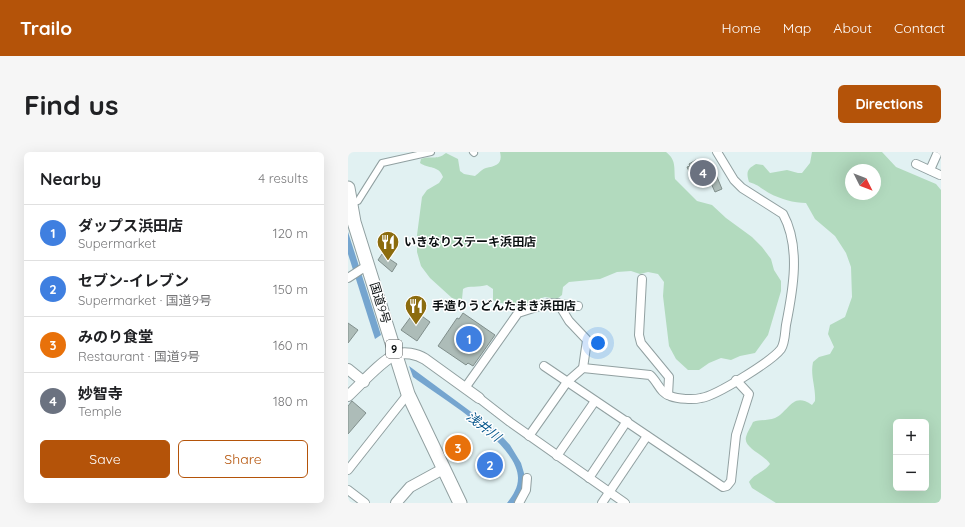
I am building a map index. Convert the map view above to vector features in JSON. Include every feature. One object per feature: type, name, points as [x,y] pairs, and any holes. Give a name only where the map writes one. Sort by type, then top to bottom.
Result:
[{"type":"highway","name":"国道9号","points":[[348,188],[350,204],[365,267],[408,394],[460,503]]},
{"type":"street","points":[[350,204],[358,201],[382,163],[431,152]]},
{"type":"street","points":[[582,368],[650,375],[661,391],[668,395],[700,399],[766,363],[782,347],[792,293],[792,240],[783,214],[738,184],[716,152]]},
{"type":"street","points":[[930,170],[938,152]]},
{"type":"street","points":[[916,164],[940,175]]},
{"type":"street","points":[[350,276],[365,267]]},
{"type":"street","points":[[642,279],[639,335],[641,343],[669,377],[668,395]]},
{"type":"street","points":[[465,388],[516,314],[544,304],[558,303],[578,306]]},
{"type":"street","points":[[529,436],[567,382],[582,368],[587,340],[569,321],[558,303]]},
{"type":"street","points":[[348,396],[395,354],[408,353],[418,355],[479,398],[529,436],[625,503]]},
{"type":"street","points":[[544,366],[723,487],[727,486],[730,481],[736,435],[749,394],[736,380]]},
{"type":"street","points":[[348,369],[364,382]]},
{"type":"street","points":[[348,470],[408,394]]},
{"type":"street","points":[[557,456],[595,401]]},
{"type":"street","points":[[588,478],[626,421]]},
{"type":"street","points":[[602,503],[647,436]]},
{"type":"street","points":[[396,503],[410,487],[443,469]]},
{"type":"street","points":[[519,503],[526,490],[527,478]]},
{"type":"street","points":[[348,490],[365,503]]},
{"type":"green space","points":[[500,152],[666,152],[673,161],[675,179],[697,201],[712,205],[726,218],[752,237],[771,259],[774,270],[781,281],[781,291],[768,335],[755,353],[740,356],[731,360],[721,358],[709,363],[699,370],[688,370],[676,359],[669,346],[663,296],[664,282],[658,274],[648,272],[640,274],[631,271],[617,272],[600,279],[569,282],[563,287],[562,295],[557,299],[545,297],[516,307],[493,300],[493,289],[487,285],[465,288],[463,289],[462,299],[458,300],[452,298],[430,278],[421,266],[417,252],[417,235],[422,197],[427,190],[439,183],[443,177],[436,169],[420,163],[421,159],[439,157],[446,153],[458,159],[460,171],[464,174],[475,176],[483,169],[498,164],[501,156]]},
{"type":"green space","points":[[812,152],[882,152],[896,167],[936,184],[941,190],[941,503],[776,503],[752,488],[749,482],[770,464],[751,448],[746,441],[746,437],[753,422],[775,418],[795,401],[805,401],[812,405],[815,401],[812,372],[813,362],[819,357],[830,354],[834,347],[828,334],[830,325],[845,317],[852,297],[851,267],[846,253],[835,236],[815,219],[806,203],[792,201],[769,193],[749,182],[748,176],[748,171],[756,164],[763,165],[770,173],[787,170],[802,173],[810,163]]},
{"type":"water","points":[[348,232],[381,335],[375,339],[348,254]]},
{"type":"water","name":"浅井川","points":[[409,366],[497,431],[510,445],[521,463],[526,480],[517,503],[507,503],[516,488],[518,478],[515,464],[505,450],[476,422],[413,377]]},
{"type":"building","points":[[696,160],[697,163],[701,161],[703,163],[710,160],[722,189],[715,192],[710,181],[704,184],[701,179],[694,182],[687,167]]},
{"type":"building","name":"いきなりステーキ浜田店","points":[[382,254],[397,264],[392,272],[378,260]]},
{"type":"building","name":"手造りうどんたまき浜田店","points":[[415,311],[430,322],[417,341],[401,330]]},
{"type":"building","points":[[463,313],[495,335],[473,366],[468,363],[466,365],[438,346],[457,318],[459,319]]},
{"type":"building","points":[[348,323],[358,330],[348,343]]},
{"type":"building","points":[[352,401],[366,413],[348,434],[348,406]]},
{"type":"building","points":[[458,439],[465,445],[463,447],[466,450],[461,458],[450,450]]},
{"type":"building","points":[[491,453],[500,473],[489,477],[481,457]]},
{"type":"place","name":"妙智寺","points":[[703,173]]},
{"type":"place","name":"いきなりステーキ浜田店","points":[[388,262]]},
{"type":"place","name":"手造りうどんたまき浜田店","points":[[416,326]]},
{"type":"place","name":"ダップス浜田店","points":[[469,339]]},
{"type":"place","name":"みのり食堂","points":[[458,448]]},
{"type":"place","name":"セブン-イレブン","points":[[490,465]]}]
